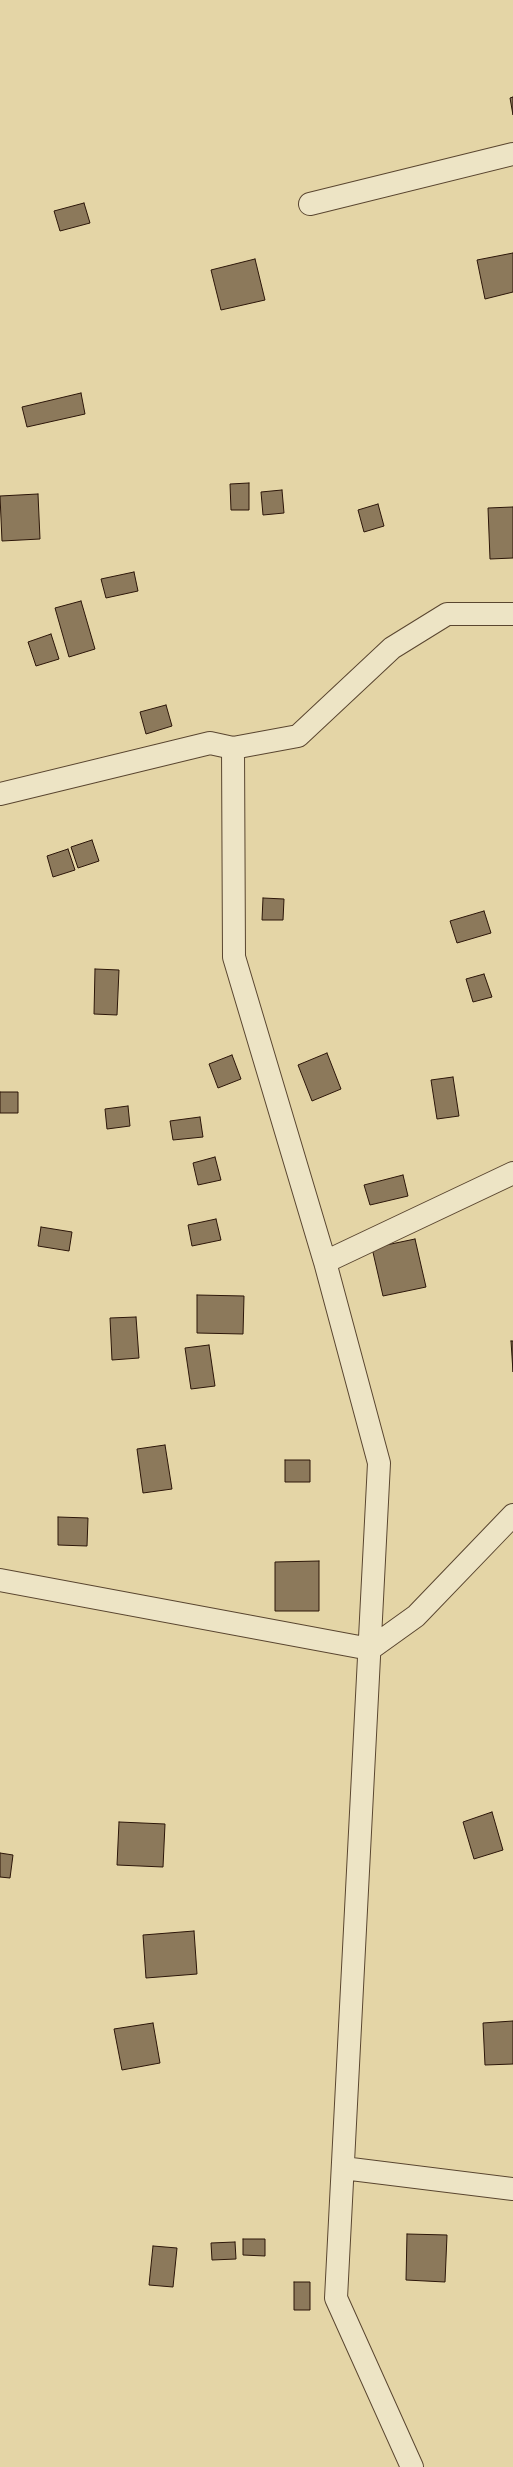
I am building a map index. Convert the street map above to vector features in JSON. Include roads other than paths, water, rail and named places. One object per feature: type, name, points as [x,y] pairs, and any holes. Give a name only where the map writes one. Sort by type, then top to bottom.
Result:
[{"type":"street","points":[[310,204],[513,154]]},
{"type":"street","points":[[0,794],[210,743],[233,748],[298,736],[392,648],[447,614],[513,614]]},
{"type":"street","points":[[233,748],[234,958],[325,1262],[379,1463],[336,2298],[412,2467]]},
{"type":"street","points":[[325,1262],[513,1173]]},
{"type":"street","points":[[0,1580],[370,1649],[416,1616],[513,1515]]},
{"type":"street","points":[[343,2168],[513,2189]]}]
